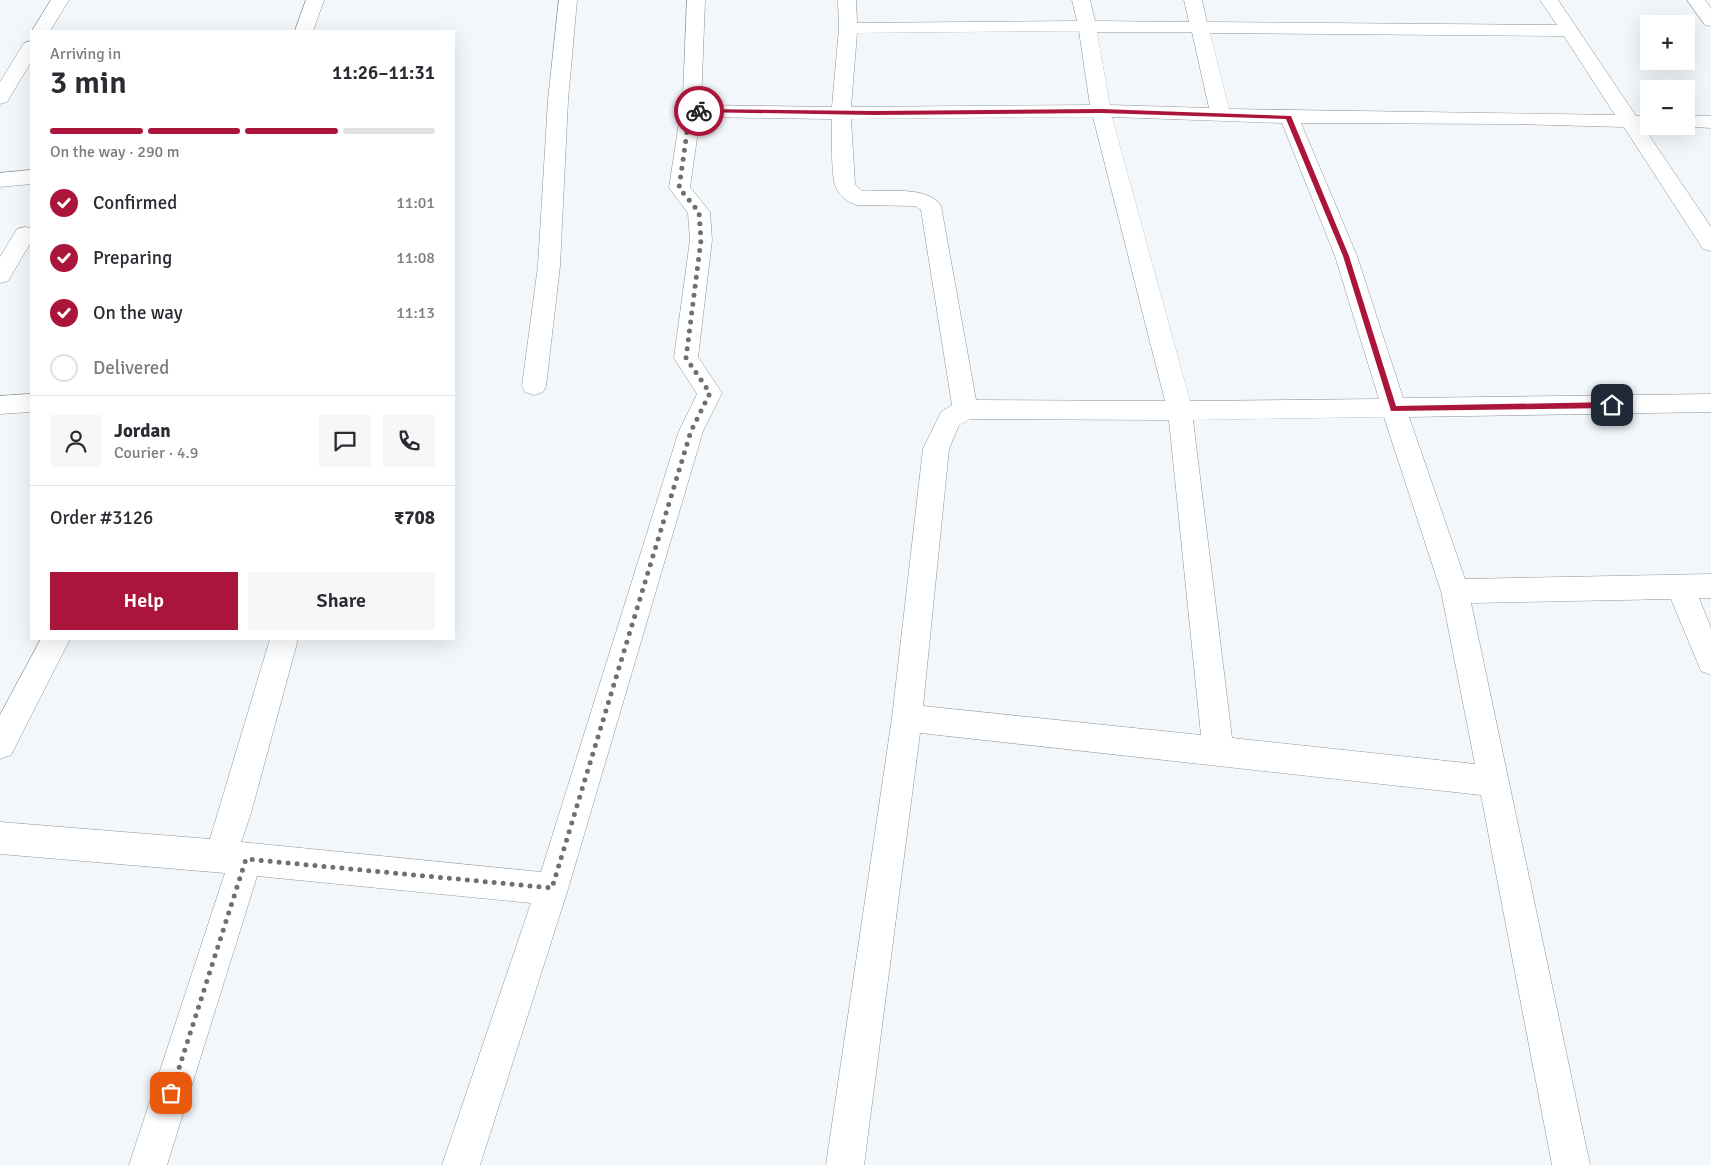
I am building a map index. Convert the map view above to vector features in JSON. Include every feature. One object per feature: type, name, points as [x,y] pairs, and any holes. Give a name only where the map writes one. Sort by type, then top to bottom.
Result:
[{"type":"street","points":[[42,30],[60,0]]},
{"type":"street","points":[[304,30],[315,0]]},
{"type":"street","points":[[534,386],[549,266],[558,100],[568,0]]},
{"type":"street","points":[[461,1165],[552,888],[691,431],[710,393],[686,358],[701,240],[699,212],[679,188],[693,96],[696,0]]},
{"type":"street","points":[[847,0],[848,28],[841,112],[845,184],[849,192],[857,198],[919,199],[930,206],[965,409]]},
{"type":"street","points":[[1081,0],[1101,111],[1180,411],[1218,752]]},
{"type":"street","points":[[1193,0],[1220,114]]},
{"type":"street","points":[[1549,0],[1569,31],[1639,122],[1711,244]]},
{"type":"street","points":[[1696,0],[1711,21]]},
{"type":"street","points":[[848,28],[1087,26],[1569,31]]},
{"type":"street","points":[[0,98],[30,49]]},
{"type":"street","points":[[690,111],[1101,111],[1288,117],[1513,118],[1639,122]]},
{"type":"street","points":[[1288,117],[1346,256],[1394,409],[1455,591],[1572,1165]]},
{"type":"street","points":[[1695,122],[1711,122]]},
{"type":"street","points":[[0,180],[30,177]]},
{"type":"street","points":[[0,275],[25,234]]},
{"type":"street","points":[[0,405],[30,403]]},
{"type":"street","points":[[845,1165],[907,718],[936,449],[950,419],[965,409],[1180,411],[1711,403]]},
{"type":"street","points":[[1455,591],[1711,586]]},
{"type":"street","points":[[1680,587],[1711,662]]},
{"type":"street","points":[[0,745],[55,640]]},
{"type":"street","points":[[148,1165],[233,858],[236,813],[284,640]]},
{"type":"street","points":[[907,718],[1493,781]]},
{"type":"street","points":[[0,838],[552,888]]},
{"type":"way so far","points":[[171,1093],[246,859],[552,888],[691,431],[710,393],[686,358],[701,240],[699,212],[679,188],[690,111],[699,111]]},
{"type":"route","points":[[699,111],[873,113],[1101,111],[1288,117],[1346,256],[1394,409],[1612,405]]}]
